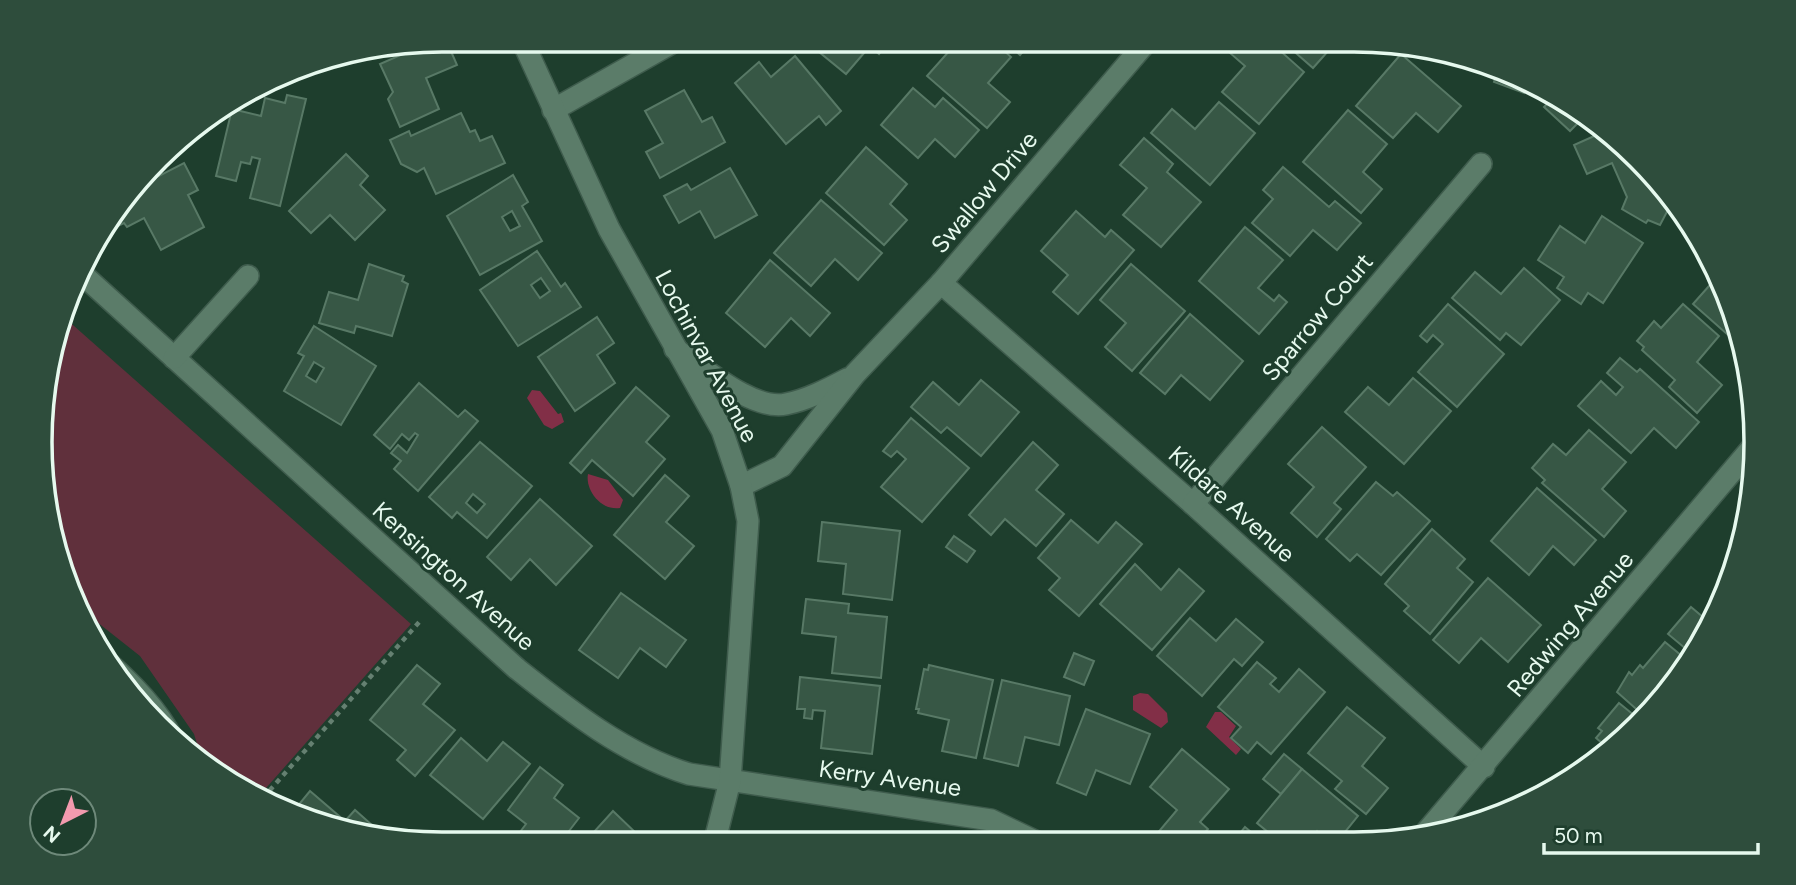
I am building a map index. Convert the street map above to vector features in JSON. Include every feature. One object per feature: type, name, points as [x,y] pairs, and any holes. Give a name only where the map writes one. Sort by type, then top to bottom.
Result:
[{"type":"street","name":"Lochinvar Avenue","points":[[527,52],[609,229],[722,430],[741,486],[748,521],[730,781],[717,832]]},
{"type":"street","points":[[553,110],[656,52]]},
{"type":"street","name":"Swallow Drive","points":[[741,486],[782,466],[855,374],[941,283],[1138,52]]},
{"type":"street","name":"Sparrow Court","points":[[1193,504],[1481,164]]},
{"type":"street","points":[[174,358],[248,276]]},
{"type":"street","name":"Kensington Avenue","points":[[88,280],[516,668],[570,712],[611,738],[667,767],[730,781]]},
{"type":"street","name":"Kildare Avenue","points":[[941,283],[1193,504],[1484,766]]},
{"type":"street","name":"Swallow Drive","points":[[675,349],[746,397],[784,405],[820,393],[855,374]]},
{"type":"street","name":"Redwing Avenue","points":[[1433,824],[1743,458]]},
{"type":"street","name":"Kerry Avenue","points":[[730,781],[991,820],[1016,832]]},
{"type":"lane","points":[[131,677],[152,703]]},
{"type":"path","points":[[269,791],[421,620]]},
{"type":"shaded area","points":[[71,323],[411,624],[265,789],[226,767],[198,746],[194,734],[140,656],[96,622],[73,568],[60,519],[53,468],[53,417],[60,366]]},
{"type":"shaded area","points":[[532,390],[540,391],[558,414],[561,413],[564,422],[552,429],[544,425],[527,398]]},
{"type":"shaded area","points":[[588,474],[608,480],[623,500],[620,508],[606,506],[595,498],[589,486]]},
{"type":"shaded area","points":[[1148,694],[1167,713],[1168,722],[1161,728],[1133,710],[1133,696]]},
{"type":"shaded area","points":[[1215,712],[1221,712],[1236,726],[1229,737],[1241,749],[1236,755],[1206,727]]},
{"type":"building","points":[[451,52],[457,65],[426,78],[439,109],[400,127],[388,99],[393,92],[380,64],[401,55]]},
{"type":"building","points":[[819,52],[865,52],[846,74]]},
{"type":"building","points":[[948,52],[1005,52],[1011,57],[988,83],[1010,102],[987,128],[927,76]]},
{"type":"building","points":[[1229,52],[1282,52],[1304,72],[1259,124],[1222,92],[1245,66]]},
{"type":"building","points":[[1295,52],[1327,52],[1313,68]]},
{"type":"building","points":[[1400,55],[1461,106],[1438,132],[1416,113],[1393,138],[1356,106]]},
{"type":"building","points":[[795,56],[841,111],[826,125],[819,116],[786,144],[735,83],[759,62],[771,77]]},
{"type":"building","points":[[1495,79],[1524,93],[1494,82]]},
{"type":"building","points":[[913,88],[935,107],[943,98],[979,130],[955,157],[935,139],[918,158],[881,125]]},
{"type":"building","points":[[684,90],[702,122],[712,117],[725,142],[660,178],[646,152],[663,143],[645,111]]},
{"type":"building","points":[[287,95],[306,99],[280,206],[250,198],[260,159],[252,157],[250,164],[241,162],[236,181],[216,176],[231,115],[238,110],[261,116],[265,98],[285,103]]},
{"type":"building","points":[[1219,102],[1255,133],[1210,185],[1151,133],[1172,109],[1195,129]]},
{"type":"building","points":[[1547,104],[1578,123],[1570,131],[1544,107]]},
{"type":"building","points":[[1348,110],[1387,144],[1363,172],[1382,189],[1361,213],[1303,162]]},
{"type":"building","points":[[461,113],[470,132],[475,130],[480,141],[492,136],[505,163],[436,194],[424,168],[417,172],[401,164],[390,140],[409,131],[411,136]]},
{"type":"building","points":[[1595,136],[1611,149],[1647,185],[1667,211],[1660,225],[1648,220],[1646,223],[1622,209],[1627,197],[1612,163],[1587,174],[1574,145]]},
{"type":"building","points":[[1144,138],[1173,164],[1167,172],[1201,202],[1161,247],[1123,215],[1147,188],[1120,165]]},
{"type":"building","points":[[866,147],[907,184],[890,204],[907,220],[884,245],[826,193]]},
{"type":"building","points":[[346,154],[368,176],[360,185],[385,210],[355,240],[330,215],[311,233],[289,211]]},
{"type":"building","points":[[184,163],[198,190],[188,195],[204,227],[161,250],[144,218],[127,227],[124,223],[118,226],[157,177]]},
{"type":"building","points":[[1283,167],[1329,207],[1335,201],[1361,223],[1337,250],[1313,230],[1290,256],[1252,223],[1273,199],[1263,190]]},
{"type":"building","points":[[730,168],[757,215],[715,238],[700,211],[679,223],[664,196],[687,184],[691,190]]},
{"type":"building","points":[[513,175],[528,202],[522,206],[542,241],[480,275],[447,216]],"holes":[[[512,211],[520,226],[510,231],[502,217]]]},
{"type":"building","points":[[821,200],[882,253],[858,280],[835,259],[811,286],[774,253]]},
{"type":"building","points":[[1076,211],[1105,237],[1111,230],[1134,250],[1078,314],[1053,292],[1068,275],[1041,251]]},
{"type":"building","points":[[1602,216],[1643,243],[1603,303],[1588,293],[1581,304],[1557,288],[1564,277],[1538,260],[1560,226],[1585,243]]},
{"type":"building","points":[[1245,227],[1283,260],[1258,288],[1274,301],[1279,295],[1287,302],[1259,334],[1199,281]]},
{"type":"building","points":[[537,251],[561,287],[565,283],[581,307],[518,346],[480,290]],"holes":[[[541,278],[550,291],[540,298],[531,285]]]},
{"type":"building","points":[[770,260],[830,313],[810,336],[791,318],[765,347],[726,313]]},
{"type":"building","points":[[369,264],[404,276],[402,281],[408,284],[392,336],[356,326],[354,333],[319,323],[329,292],[358,300]]},
{"type":"building","points":[[1131,264],[1185,311],[1132,371],[1105,347],[1126,323],[1100,300]]},
{"type":"building","points":[[1524,268],[1560,300],[1521,345],[1506,333],[1500,340],[1452,298],[1475,272],[1501,294]]},
{"type":"building","points":[[1710,285],[1728,335],[1693,304]]},
{"type":"building","points":[[1448,304],[1504,354],[1457,407],[1418,372],[1443,344],[1433,335],[1427,342],[1420,336]]},
{"type":"building","points":[[1683,304],[1719,336],[1697,362],[1722,385],[1697,413],[1669,387],[1675,380],[1642,350],[1644,347],[1637,341],[1654,321],[1661,328]]},
{"type":"building","points":[[1190,314],[1243,361],[1210,400],[1181,375],[1165,394],[1140,373]]},
{"type":"building","points":[[597,317],[614,343],[597,355],[615,383],[575,411],[538,357]]},
{"type":"building","points":[[314,326],[376,366],[341,425],[284,391],[304,356],[298,353]],"holes":[[[314,362],[324,368],[316,382],[306,376]]]},
{"type":"building","points":[[1620,358],[1637,372],[1640,369],[1699,422],[1676,448],[1654,428],[1631,453],[1578,406],[1601,381],[1616,395],[1623,387],[1607,373]]},
{"type":"building","points":[[1413,378],[1451,411],[1404,464],[1345,412],[1368,387],[1389,405]]},
{"type":"building","points":[[981,380],[1019,412],[981,456],[947,427],[941,433],[911,407],[933,382],[959,405]]},
{"type":"building","points":[[419,383],[458,417],[465,410],[478,421],[418,491],[394,469],[401,461],[391,453],[398,445],[407,453],[418,435],[415,433],[409,440],[402,434],[390,449],[374,435]]},
{"type":"building","points":[[636,387],[669,416],[646,442],[665,459],[633,496],[592,460],[581,473],[570,463]]},
{"type":"building","points":[[911,418],[969,468],[922,522],[881,487],[906,459],[897,451],[891,457],[883,451]]},
{"type":"building","points":[[1322,427],[1366,467],[1334,503],[1341,509],[1317,537],[1291,513],[1314,487],[1288,464]]},
{"type":"building","points":[[1589,430],[1626,462],[1602,489],[1626,511],[1604,537],[1542,483],[1545,480],[1532,468],[1553,444],[1566,455]]},
{"type":"building","points":[[480,442],[532,486],[487,538],[457,512],[452,518],[429,497]],"holes":[[[473,494],[485,504],[477,513],[466,503]]]},
{"type":"building","points":[[1033,442],[1058,465],[1036,490],[1064,514],[1036,546],[1005,519],[991,535],[969,515]]},
{"type":"building","points":[[665,475],[689,496],[666,522],[694,546],[665,579],[614,535]]},
{"type":"building","points":[[1376,482],[1393,496],[1397,492],[1430,521],[1381,575],[1357,554],[1350,561],[1326,539]]},
{"type":"building","points":[[1537,488],[1596,540],[1574,565],[1553,546],[1529,575],[1491,541]]},
{"type":"building","points":[[540,499],[592,546],[556,585],[530,559],[511,580],[487,557]]},
{"type":"building","points":[[1071,520],[1098,543],[1116,522],[1142,544],[1079,616],[1049,590],[1060,578],[1038,558]]},
{"type":"building","points":[[822,522],[900,531],[892,600],[843,594],[846,564],[818,561]]},
{"type":"building","points":[[1432,529],[1465,559],[1457,568],[1473,582],[1430,634],[1404,611],[1409,606],[1385,584]]},
{"type":"building","points":[[954,536],[975,551],[967,562],[946,547]]},
{"type":"building","points":[[1135,564],[1161,590],[1179,569],[1204,591],[1152,650],[1100,604]]},
{"type":"building","points":[[1488,578],[1541,625],[1508,662],[1481,638],[1459,663],[1433,640]]},
{"type":"building","points":[[621,593],[686,640],[666,667],[640,648],[618,678],[579,650]]},
{"type":"building","points":[[806,599],[849,604],[848,613],[887,617],[881,678],[832,673],[836,637],[802,633]]},
{"type":"building","points":[[1691,607],[1702,616],[1685,648],[1668,634]]},
{"type":"building","points":[[1190,618],[1216,641],[1236,619],[1263,642],[1242,666],[1234,659],[1202,696],[1157,656]]},
{"type":"building","points":[[1665,642],[1681,655],[1637,710],[1617,692],[1629,672],[1632,675],[1640,665],[1643,668]]},
{"type":"building","points":[[1074,653],[1094,661],[1084,685],[1064,677]]},
{"type":"building","points":[[1257,662],[1276,678],[1270,684],[1279,692],[1299,669],[1325,692],[1271,754],[1257,742],[1248,753],[1231,738],[1241,727],[1218,707]]},
{"type":"building","points":[[417,665],[440,684],[423,704],[455,730],[415,776],[397,760],[406,750],[370,720]]},
{"type":"building","points":[[929,665],[993,680],[976,758],[942,751],[949,720],[918,713],[919,709],[916,709],[924,669],[928,670]]},
{"type":"building","points":[[800,677],[880,686],[872,754],[821,748],[825,711],[813,710],[812,719],[804,718],[805,709],[797,709]]},
{"type":"building","points":[[1002,680],[1070,696],[1059,745],[1025,737],[1018,766],[984,758]]},
{"type":"building","points":[[1619,703],[1633,714],[1602,743],[1596,738],[1602,731],[1598,728]]},
{"type":"building","points":[[1347,707],[1385,738],[1362,766],[1388,788],[1366,814],[1335,789],[1342,781],[1308,753]]},
{"type":"building","points":[[1086,709],[1150,734],[1130,784],[1096,770],[1086,795],[1057,783]]},
{"type":"building","points":[[461,738],[487,761],[503,742],[530,764],[483,819],[430,775]]},
{"type":"building","points":[[1182,749],[1229,789],[1200,822],[1208,829],[1205,832],[1158,832],[1177,810],[1150,787]]},
{"type":"building","points":[[1284,754],[1302,769],[1281,794],[1263,779]]},
{"type":"building","points":[[540,767],[563,785],[554,798],[579,818],[568,832],[520,832],[526,824],[508,810]]},
{"type":"building","points":[[1302,769],[1358,816],[1345,832],[1268,832],[1257,823]]},
{"type":"building","points":[[310,791],[343,819],[317,812],[298,805]]},
{"type":"building","points":[[355,810],[372,825],[366,825],[346,820]]},
{"type":"building","points":[[613,811],[635,832],[594,832]]}]
